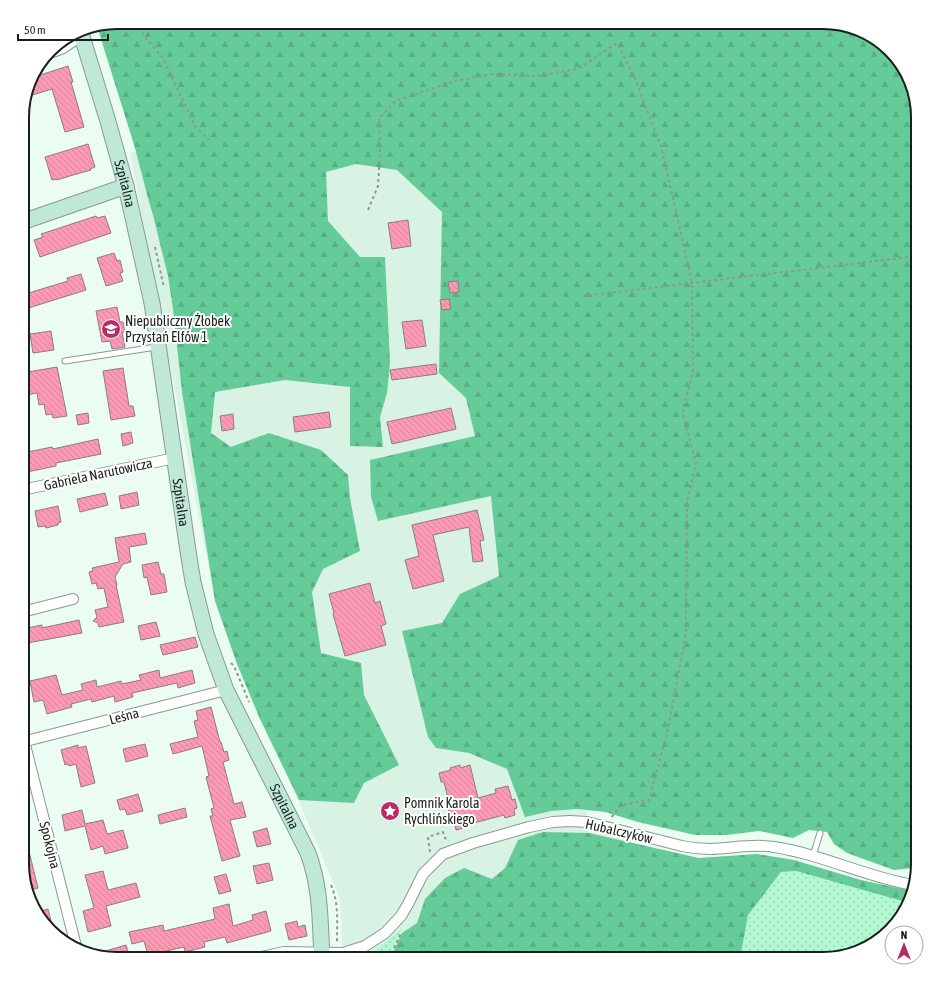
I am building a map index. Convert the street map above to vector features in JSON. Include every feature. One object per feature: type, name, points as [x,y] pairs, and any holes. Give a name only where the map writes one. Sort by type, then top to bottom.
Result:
[{"type":"street","name":"Szpitalna","points":[[82,36],[126,186],[144,266],[159,346],[193,582],[206,634],[226,690],[308,852],[314,869],[319,901],[322,952]]},
{"type":"street","points":[[29,220],[126,186]]},
{"type":"street","name":"Gabriela Narutowicza","points":[[29,489],[175,458]]},
{"type":"street","points":[[29,610],[73,599]]},
{"type":"street","name":"Leśna","points":[[29,740],[226,690]]},
{"type":"street","name":"Spokojna","points":[[29,765],[75,941]]},
{"type":"street","name":"Hubalczyków","points":[[346,952],[365,946],[385,933],[401,916],[417,883],[429,867],[443,854],[463,846],[552,822],[587,822],[694,848],[708,849],[759,845],[785,849],[908,884]]},
{"type":"lane","points":[[57,53],[75,43],[80,37]]},
{"type":"lane","points":[[65,361],[159,346]]},
{"type":"lane","points":[[813,856],[820,833]]},
{"type":"path","points":[[140,29],[144,36],[163,58],[195,126],[209,140]]},
{"type":"path","points":[[368,210],[378,186],[380,145],[379,119],[395,101],[455,81],[493,74],[537,76],[578,69],[617,43],[633,74],[660,146],[692,282],[693,372],[684,409],[684,419],[696,463],[687,502],[686,634],[668,729],[649,800],[622,805],[610,820],[606,818]]},
{"type":"path","points":[[583,296],[911,257]]},
{"type":"path","points":[[231,662],[249,704]]},
{"type":"path","points":[[430,855],[428,837],[443,832],[447,840],[460,840],[463,846]]},
{"type":"path","points":[[330,882],[337,912],[337,952]]},
{"type":"path","points":[[392,952],[403,928]]},
{"type":"shaded area","points":[[493,74],[589,829],[699,864],[902,902],[893,917],[876,934],[857,945],[829,952],[343,952],[340,899],[215,601],[130,153]]},
{"type":"green space","points":[[111,29],[829,29],[846,32],[862,38],[885,55],[893,64],[904,83],[911,111],[911,868],[894,870],[847,853],[834,844],[827,832],[809,830],[793,838],[759,831],[727,835],[695,835],[638,822],[605,812],[577,809],[551,811],[525,817],[507,769],[469,753],[436,748],[428,737],[402,631],[442,623],[460,594],[499,576],[491,496],[378,521],[371,497],[370,460],[475,436],[466,398],[439,373],[442,212],[397,170],[356,164],[326,172],[328,221],[360,257],[385,257],[390,363],[387,393],[380,417],[383,447],[350,446],[350,387],[285,380],[215,392],[211,433],[231,447],[269,433],[321,450],[348,475],[350,498],[360,551],[323,569],[312,592],[321,653],[361,663],[364,695],[399,765],[364,783],[354,803],[299,800],[260,719],[237,664],[215,601],[182,392],[168,276],[135,148],[99,31]]},
{"type":"green space","points":[[543,832],[589,833],[699,858],[757,854],[794,860],[861,880],[907,890],[902,901],[796,871],[781,872],[748,915],[741,952],[393,952],[402,933],[417,923],[425,899],[445,878],[464,868],[492,879],[505,868],[518,840]]},
{"type":"green space","points":[[796,871],[902,901],[893,917],[876,934],[857,945],[829,952],[741,952],[748,915],[781,872]]},
{"type":"green space","points":[[402,928],[391,952],[376,952],[377,949]]},
{"type":"building","points":[[68,66],[84,127],[65,132],[52,89],[32,95],[40,75]]},
{"type":"building","points":[[88,144],[95,167],[90,169],[91,170],[57,180],[52,180],[45,157]]},
{"type":"building","points":[[96,216],[97,218],[105,216],[111,233],[40,257],[34,240],[43,237],[41,234]]},
{"type":"building","points":[[408,220],[411,246],[392,249],[388,223]]},
{"type":"building","points":[[114,253],[117,261],[120,260],[123,272],[120,273],[123,281],[106,286],[97,258]]},
{"type":"building","points":[[81,274],[86,290],[29,308],[29,293],[68,281],[67,278]]},
{"type":"building","points":[[458,281],[459,292],[450,293],[448,282]]},
{"type":"building","points":[[449,299],[451,309],[442,310],[440,300]]},
{"type":"building","points":[[117,307],[120,322],[123,322],[125,332],[122,332],[125,347],[112,349],[110,341],[102,342],[96,311]]},
{"type":"building","points":[[422,320],[426,346],[406,349],[402,322]]},
{"type":"building","points":[[51,331],[54,350],[33,353],[30,334]]},
{"type":"building","points":[[436,364],[437,374],[392,380],[390,370]]},
{"type":"building","points":[[57,367],[67,416],[53,418],[52,414],[46,415],[44,404],[39,405],[37,393],[29,395],[29,372]]},
{"type":"building","points":[[123,368],[129,406],[133,406],[135,416],[111,420],[103,371]]},
{"type":"building","points":[[451,408],[456,429],[392,444],[387,422]]},
{"type":"building","points":[[329,412],[331,427],[295,432],[293,417]]},
{"type":"building","points":[[88,413],[89,423],[78,425],[76,415]]},
{"type":"building","points":[[233,414],[234,429],[222,431],[220,416]]},
{"type":"building","points":[[131,432],[133,443],[123,446],[121,434]]},
{"type":"building","points":[[98,439],[101,454],[56,463],[56,466],[29,472],[29,452],[52,447],[53,449]]},
{"type":"building","points":[[137,492],[139,505],[121,509],[119,496]]},
{"type":"building","points":[[105,493],[108,505],[80,512],[77,499]]},
{"type":"building","points":[[58,506],[61,522],[58,523],[58,525],[46,528],[45,526],[38,527],[35,511]]},
{"type":"building","points":[[477,510],[484,540],[480,541],[483,561],[473,562],[469,527],[433,535],[444,581],[413,589],[405,560],[419,556],[412,525]]},
{"type":"building","points":[[145,533],[147,544],[129,547],[131,562],[123,564],[115,577],[124,622],[99,627],[98,623],[93,621],[97,617],[95,610],[108,607],[104,588],[98,589],[96,583],[92,584],[89,572],[93,571],[92,568],[119,562],[115,538]]},
{"type":"building","points":[[158,562],[161,574],[164,574],[167,592],[151,595],[147,577],[144,578],[142,565]]},
{"type":"building","points":[[370,583],[375,603],[380,601],[386,624],[381,626],[386,645],[345,656],[329,594]]},
{"type":"building","points":[[79,620],[82,633],[29,643],[29,628],[42,625],[42,628]]},
{"type":"building","points":[[156,622],[160,636],[141,640],[138,626]]},
{"type":"building","points":[[195,637],[198,647],[163,655],[160,645]]},
{"type":"building","points":[[159,670],[160,678],[192,670],[195,683],[178,688],[177,683],[132,693],[133,697],[115,702],[114,696],[92,702],[91,699],[71,704],[72,707],[47,714],[43,700],[34,702],[30,681],[56,675],[62,695],[83,690],[81,684],[96,680],[97,687],[121,681],[122,684],[141,680],[139,675]]},
{"type":"building","points":[[211,707],[220,742],[224,752],[227,751],[229,760],[223,762],[234,804],[242,802],[246,817],[230,820],[240,856],[222,861],[210,816],[213,816],[211,809],[214,808],[206,777],[209,776],[202,746],[173,754],[170,744],[198,737],[194,721],[198,720],[196,711]]},
{"type":"building","points":[[145,744],[148,756],[126,762],[123,749]]},
{"type":"building","points":[[78,745],[78,748],[86,746],[95,783],[81,787],[76,764],[69,766],[68,764],[65,765],[61,750]]},
{"type":"building","points":[[460,765],[460,768],[470,765],[478,798],[496,793],[495,789],[508,786],[512,800],[515,799],[517,808],[514,809],[515,815],[505,818],[504,815],[466,825],[467,827],[456,830],[453,816],[450,817],[448,807],[450,807],[444,782],[441,782],[439,773],[451,770],[450,768]]},
{"type":"building","points":[[138,794],[143,811],[127,815],[125,809],[120,810],[117,800]]},
{"type":"building","points":[[185,808],[187,817],[160,824],[158,815]]},
{"type":"building","points":[[82,810],[85,824],[103,820],[107,834],[123,830],[128,848],[105,854],[103,846],[91,850],[85,826],[65,831],[62,815]]},
{"type":"building","points":[[267,828],[271,844],[257,847],[253,832]]},
{"type":"building","points":[[29,851],[38,888],[33,889],[32,887],[29,870]]},
{"type":"building","points":[[269,863],[273,880],[257,884],[253,866]]},
{"type":"building","points":[[103,871],[108,890],[136,883],[140,897],[106,906],[111,926],[88,932],[83,911],[94,908],[85,875]]},
{"type":"building","points":[[226,874],[231,891],[219,894],[214,877]]},
{"type":"building","points":[[229,904],[233,926],[253,920],[252,915],[266,911],[271,931],[227,943],[225,937],[204,942],[205,947],[185,952],[184,947],[162,952],[147,952],[144,941],[132,944],[129,932],[163,925],[164,931],[215,919],[213,908]]},
{"type":"building","points":[[48,909],[51,922],[47,917],[43,910]]},
{"type":"building","points":[[297,921],[298,927],[305,925],[307,936],[289,940],[285,924]]},
{"type":"building","points":[[126,945],[128,952],[111,952],[105,951]]},
{"type":"place","name":"Niepubliczny Żłobek Przystań Elfów 1","points":[[111,329]]},
{"type":"place","name":"Pomnik Karola Rychlińskiego","points":[[390,811]]}]
